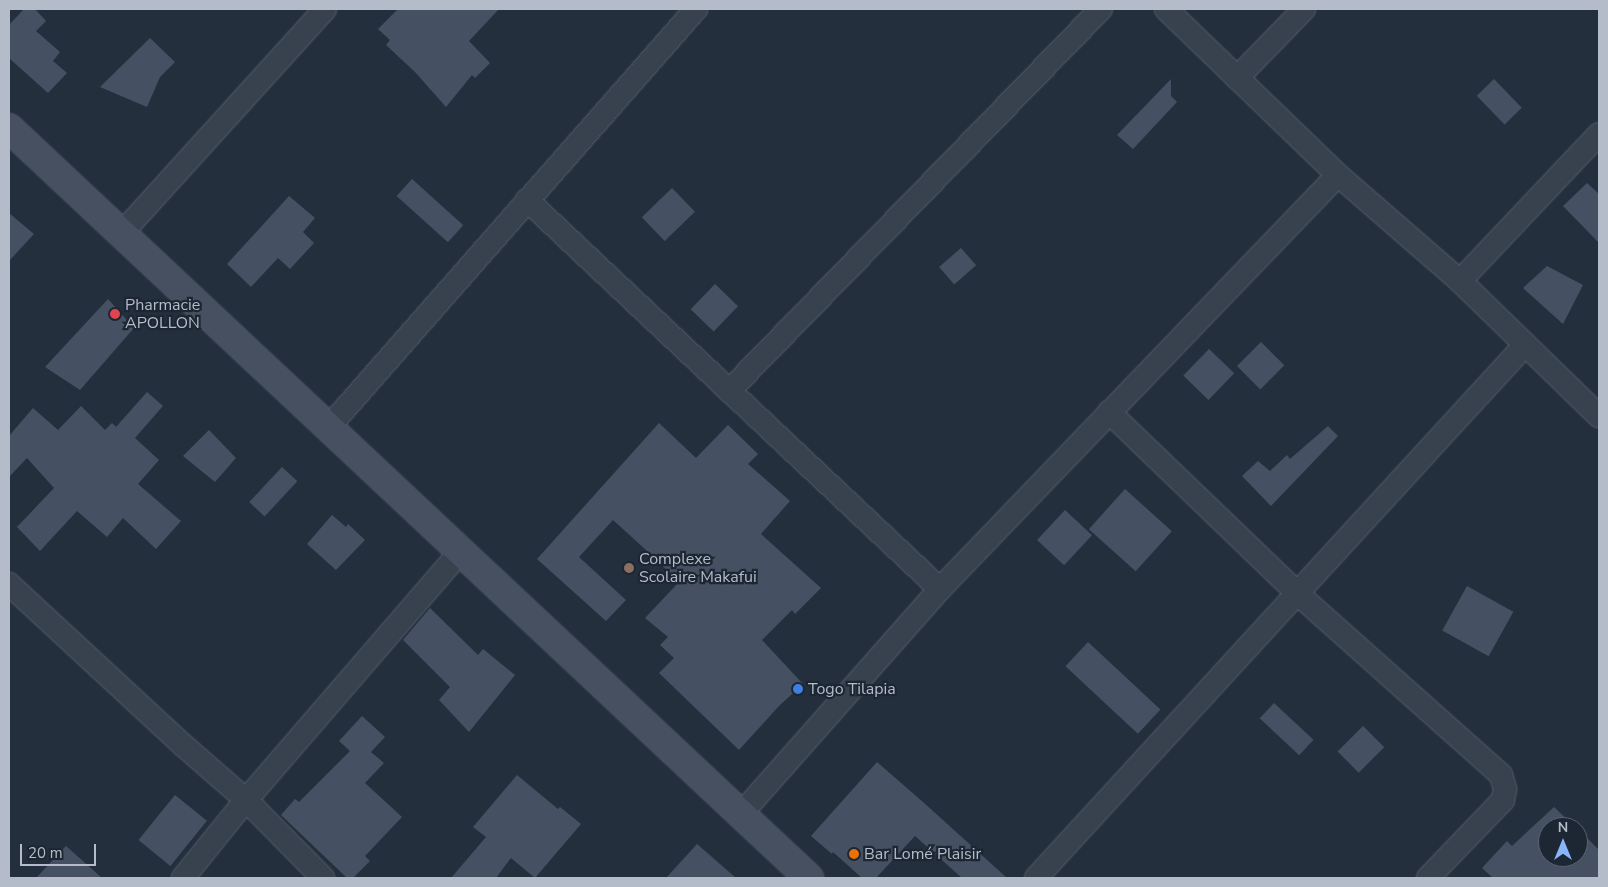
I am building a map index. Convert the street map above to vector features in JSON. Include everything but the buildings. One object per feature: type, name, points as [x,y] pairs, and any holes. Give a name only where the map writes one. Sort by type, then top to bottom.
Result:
[{"type":"street","points":[[122,233],[325,9]]},
{"type":"street","points":[[328,428],[526,200],[696,9]]},
{"type":"street","points":[[729,391],[1101,9]]},
{"type":"street","points":[[1166,9],[1338,175],[1460,281],[1599,416]]},
{"type":"street","points":[[1237,78],[1304,9]]},
{"type":"street","points":[[9,128],[809,878]]},
{"type":"street","points":[[1460,281],[1599,134]]},
{"type":"street","points":[[740,814],[940,590],[1338,175]]},
{"type":"street","points":[[526,200],[940,590]]},
{"type":"street","points":[[1036,878],[1525,345]]},
{"type":"street","points":[[1109,412],[1298,594],[1501,774],[1505,789],[1503,800],[1428,878]]},
{"type":"street","points":[[183,878],[246,800],[461,552]]},
{"type":"street","points":[[9,584],[183,745],[246,800],[323,878]]},
{"type":"place","name":"Pharmacie APOLLON","points":[[115,314]]},
{"type":"place","name":"Complexe Scolaire Makafui","points":[[629,568]]},
{"type":"place","name":"Togo Tilapia","points":[[798,689]]},
{"type":"place","name":"Bar Lomé Plaisir","points":[[854,854]]}]
